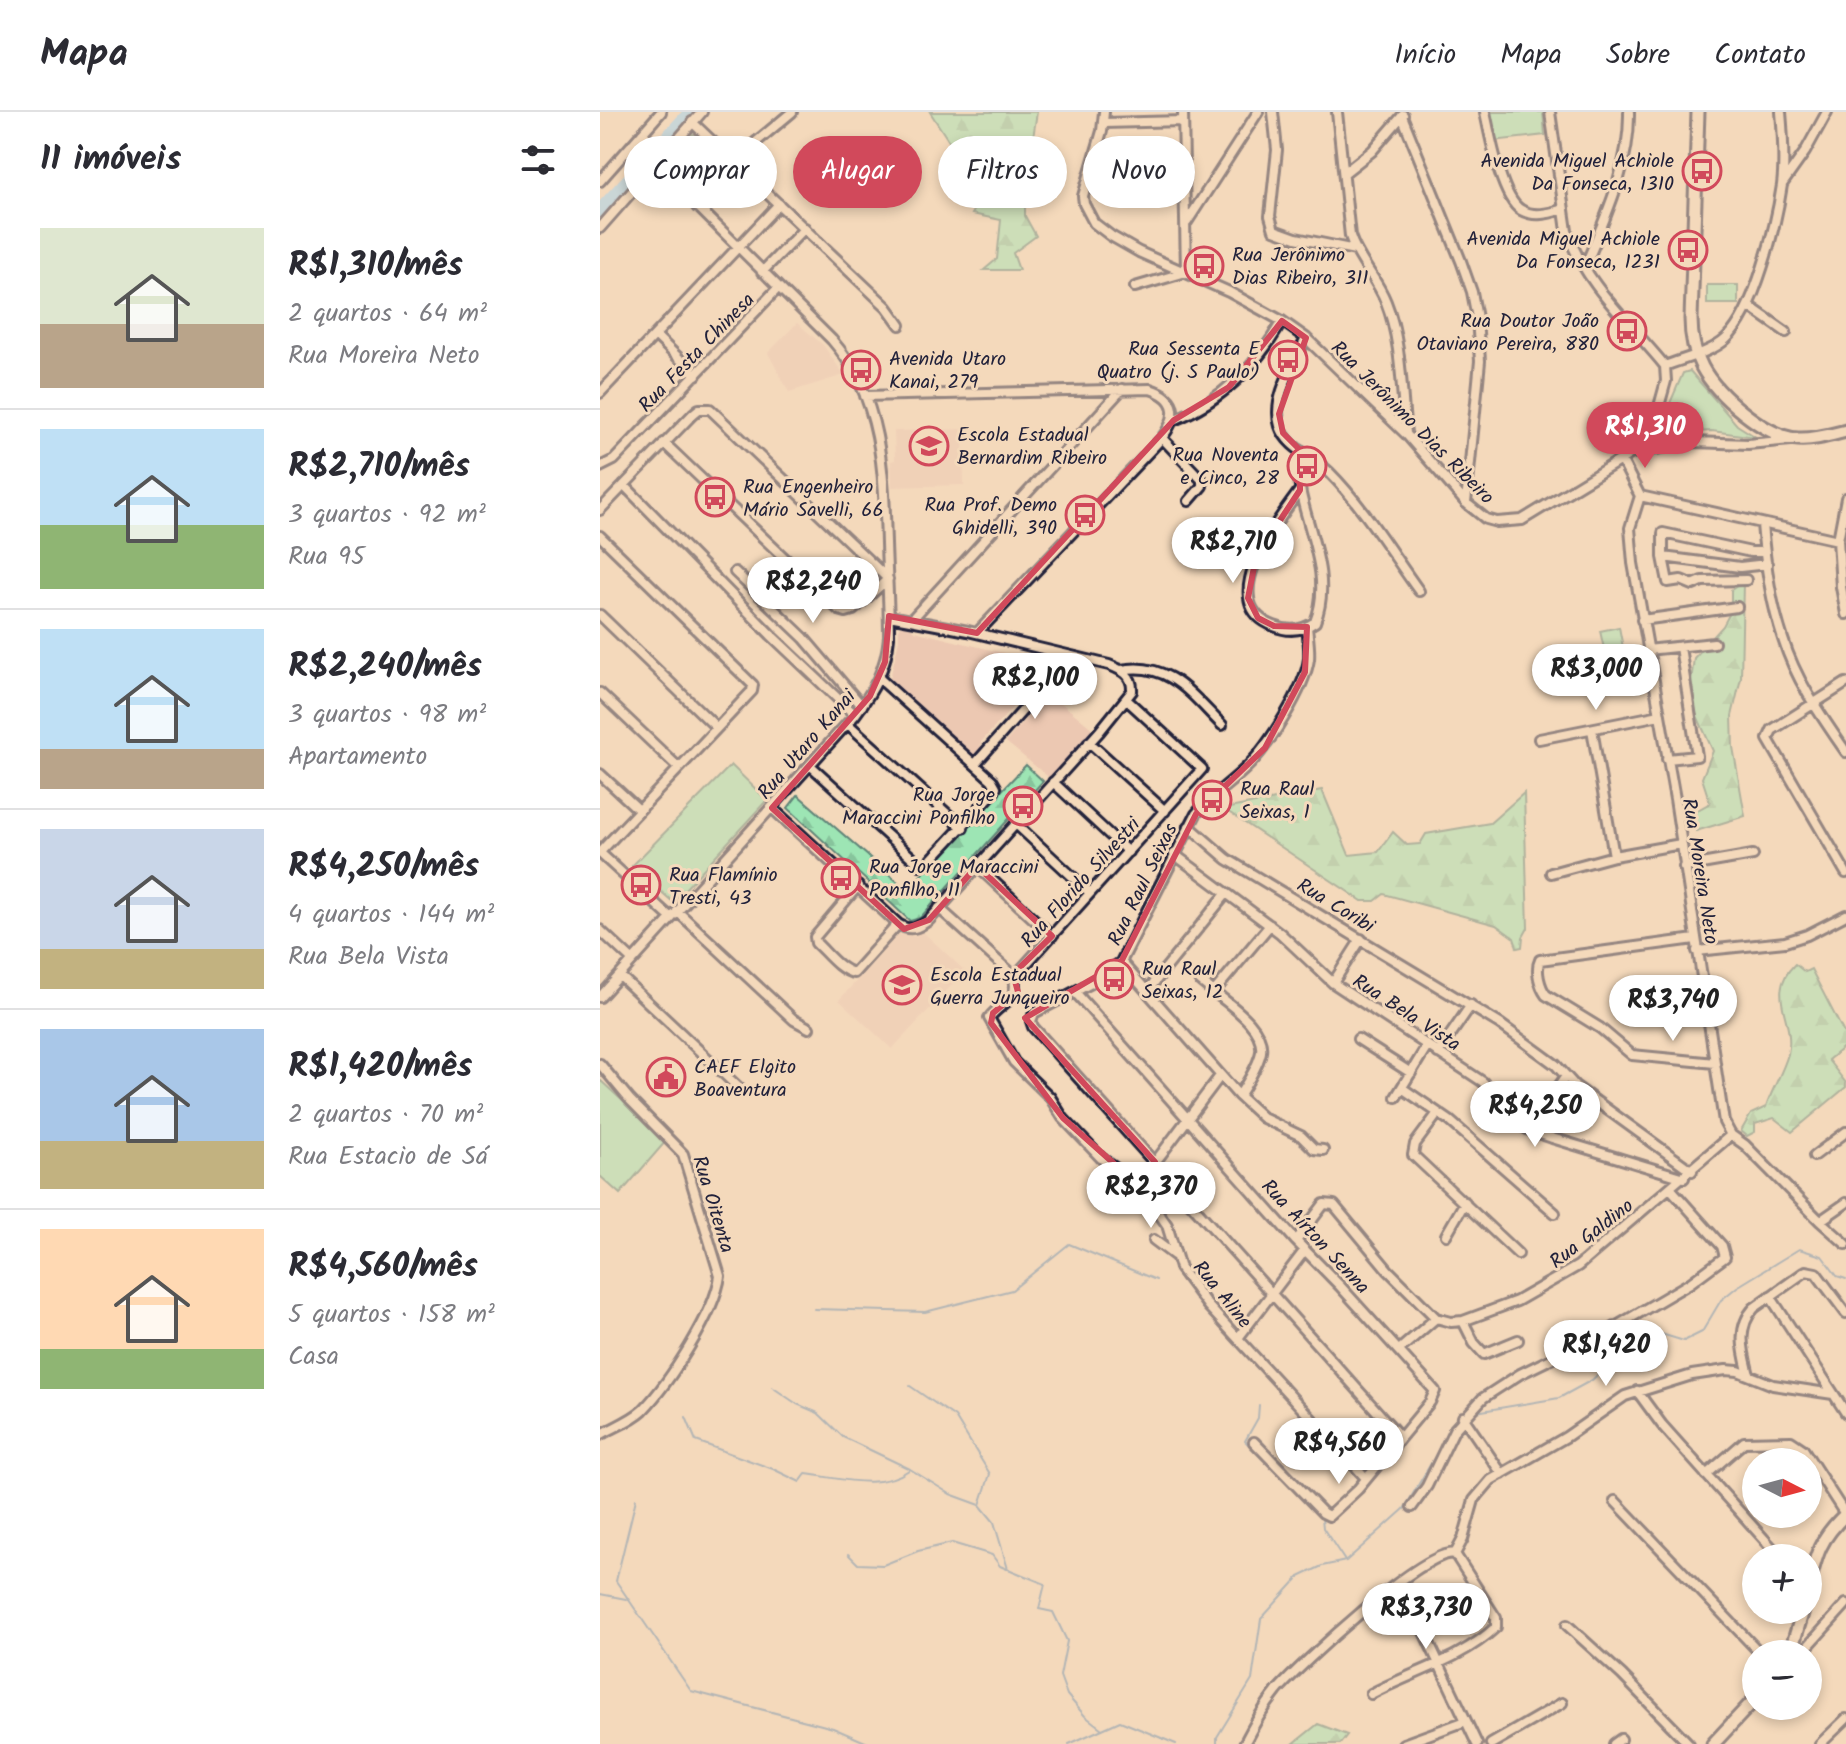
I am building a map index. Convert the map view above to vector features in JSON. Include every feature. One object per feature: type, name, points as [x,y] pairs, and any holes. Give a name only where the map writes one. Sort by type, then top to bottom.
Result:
[{"type":"street","points":[[645,136],[661,112]]},
{"type":"street","points":[[677,136],[702,112]]},
{"type":"street","points":[[766,136],[792,112]]},
{"type":"street","name":"Rua Jerônimo Dias Ribeiro","points":[[1104,112],[1104,123],[1084,185],[1084,204],[1094,223],[1129,247],[1282,321],[1306,338],[1406,434],[1466,503],[1486,519],[1497,522],[1522,520],[1632,453],[1694,442],[1748,444],[1795,439]]},
{"type":"street","points":[[1187,223],[1258,112]]},
{"type":"street","points":[[1273,112],[1277,150],[1270,216],[1274,230],[1296,238],[1355,250]]},
{"type":"street","points":[[1337,112],[1350,236],[1355,250],[1378,283],[1393,323],[1406,434]]},
{"type":"street","points":[[1485,112],[1513,203],[1530,214],[1548,214],[1564,209]]},
{"type":"street","points":[[1550,112],[1573,248],[1626,324],[1665,366],[1718,345],[1728,337],[1749,306],[1782,183],[1781,112]]},
{"type":"street","points":[[1585,267],[1617,189],[1625,155],[1629,112]]},
{"type":"street","points":[[1698,112],[1691,319],[1696,354],[1709,379],[1729,400],[1770,430],[1795,439],[1819,438],[1846,431]]},
{"type":"street","points":[[1782,183],[1805,152],[1827,112]]},
{"type":"street","points":[[1344,173],[1372,151],[1404,114],[1461,261],[1477,318],[1480,361],[1466,503]]},
{"type":"street","points":[[1104,123],[1183,117],[1186,272],[1135,287]]},
{"type":"street","points":[[692,122],[707,136]]},
{"type":"street","points":[[600,181],[624,157]]},
{"type":"street","points":[[600,228],[624,201]]},
{"type":"street","points":[[779,204],[887,307],[900,325]]},
{"type":"street","name":"Rua Festa Chinesa","points":[[600,393],[779,204]]},
{"type":"street","name":"Rua Utaro Kanai","points":[[600,997],[848,724],[880,679],[887,651],[888,578],[882,463],[865,396],[842,352],[698,208]]},
{"type":"street","name":"Rua Festa Chinesa","points":[[762,272],[805,228]]},
{"type":"street","name":"Rua Festa Chinesa","points":[[600,467],[614,460],[778,288]]},
{"type":"street","points":[[1749,306],[1786,332]]},
{"type":"street","points":[[977,633],[1162,438],[1174,420],[1199,408],[1229,387],[1265,348],[1282,321]]},
{"type":"street","points":[[655,335],[696,375]]},
{"type":"street","points":[[1306,338],[1286,381],[1279,414],[1283,433],[1325,468],[1348,493],[1419,591]]},
{"type":"street","name":"Rua Jerônimo Dias Ribeiro","points":[[1632,453],[1658,410],[1666,381],[1665,366]]},
{"type":"street","points":[[865,396],[1122,389],[1159,391],[1173,406],[1174,420]]},
{"type":"street","points":[[912,619],[1122,389]]},
{"type":"street","points":[[600,510],[664,443],[699,409],[710,409],[888,578],[853,610],[839,610],[664,443]]},
{"type":"street","points":[[1162,438],[1202,480],[1202,486],[1189,501]]},
{"type":"street","points":[[1300,450],[1300,490],[1321,579],[1320,609],[1315,622],[1291,630],[1258,618],[1248,598],[1249,581],[1256,557],[1300,490]]},
{"type":"street","points":[[1621,459],[1640,496],[1841,546]]},
{"type":"street","points":[[624,485],[771,635],[855,715]]},
{"type":"street","name":"Rua Moreira Neto","points":[[1640,496],[1630,528],[1642,620],[1660,715],[1724,1122],[1731,1135]]},
{"type":"street","points":[[1845,504],[1841,587],[1846,614]]},
{"type":"street","points":[[1762,524],[1783,640],[1813,703],[1846,752]]},
{"type":"street","points":[[1746,580],[1702,581],[1693,585],[1681,580],[1668,582],[1663,557],[1663,533],[1751,552],[1765,552]]},
{"type":"street","points":[[600,536],[753,682],[752,691],[600,852],[794,1020],[809,1028]]},
{"type":"street","points":[[1663,557],[1740,567],[1767,564]]},
{"type":"street","points":[[735,572],[804,638],[862,706]]},
{"type":"street","points":[[1642,620],[1737,607]]},
{"type":"street","points":[[600,615],[717,728]]},
{"type":"street","points":[[889,616],[977,633],[1121,670],[1152,668],[1166,673],[1222,725]]},
{"type":"street","name":"Rua Raul Seixas","points":[[1307,627],[1309,654],[1305,672],[1265,748],[1245,770],[1212,795],[1189,826],[1121,962],[1099,979],[1034,1013],[1031,1024],[1400,1437]]},
{"type":"street","points":[[1647,650],[1714,643]]},
{"type":"street","points":[[1667,759],[1697,756],[1680,647]]},
{"type":"street","points":[[975,764],[1071,656]]},
{"type":"street","points":[[772,808],[904,929],[919,928],[1127,700],[1132,685],[1121,670]]},
{"type":"street","points":[[810,765],[920,865],[927,864],[963,828],[996,789],[992,780],[880,679]]},
{"type":"street","points":[[1846,683],[1772,730],[1768,739],[1846,873]]},
{"type":"street","points":[[600,693],[679,768]]},
{"type":"street","name":"Rua Florido Silvestri","points":[[939,908],[1013,974],[1018,973],[1205,767],[1127,700]]},
{"type":"street","points":[[1539,739],[1660,715]]},
{"type":"street","points":[[848,724],[963,828]]},
{"type":"street","points":[[1592,729],[1614,856]]},
{"type":"street","points":[[1089,742],[1165,811]]},
{"type":"street","points":[[600,774],[639,810]]},
{"type":"street","points":[[1053,782],[1128,852]]},
{"type":"street","points":[[1016,824],[1090,893]]},
{"type":"street","name":"Rua Coribi","points":[[1189,826],[1227,859],[1471,1005],[1556,1065],[1566,1076],[1692,1171]]},
{"type":"street","points":[[1551,873],[1614,856],[1681,844]]},
{"type":"street","name":"Rua Bela Vista","points":[[1174,854],[1270,925],[1333,983],[1483,1082],[1514,1121],[1529,1130],[1684,1178]]},
{"type":"street","points":[[1684,867],[1753,855]]},
{"type":"street","points":[[977,866],[1052,936]]},
{"type":"street","points":[[858,886],[815,937],[821,948],[847,972],[854,973],[898,924]]},
{"type":"street","points":[[1148,990],[1226,894]]},
{"type":"street","points":[[1697,951],[1785,942],[1807,935],[1846,915]]},
{"type":"street","points":[[1213,993],[1270,925]]},
{"type":"street","points":[[600,930],[632,960]]},
{"type":"street","points":[[1333,983],[1361,939]]},
{"type":"street","points":[[1695,939],[1540,960],[1541,987],[1546,995],[1600,1028],[1632,1055],[1715,1063]]},
{"type":"street","points":[[1121,962],[1239,1096],[1263,1118],[1301,1136],[1314,1149],[1323,1150]]},
{"type":"street","name":"Rua Aline","points":[[1013,974],[1016,984],[1014,995],[989,1018],[1014,1062],[1050,1097],[1063,1118],[1101,1158],[1138,1185],[1167,1225],[1174,1255],[1187,1279],[1365,1477]]},
{"type":"street","points":[[620,976],[739,1088]]},
{"type":"street","points":[[1199,980],[1248,1021],[1260,1036],[1260,1057],[1239,1096]]},
{"type":"street","name":"Rua Aírton Senna","points":[[1075,992],[1296,1241],[1434,1389],[1435,1395],[1400,1437]]},
{"type":"street","points":[[1438,1053],[1471,1005]]},
{"type":"street","points":[[1358,1039],[1411,1073]]},
{"type":"street","points":[[1396,1097],[1427,1046]]},
{"type":"street","name":"Rua Oitenta","points":[[600,1064],[683,1154],[720,1276],[717,1295],[666,1381],[643,1410],[600,1435]]},
{"type":"street","points":[[1138,1185],[1220,1076]]},
{"type":"street","points":[[1529,1130],[1566,1076]]},
{"type":"street","points":[[1402,1088],[1493,1157],[1555,1213]]},
{"type":"street","points":[[1438,1113],[1415,1144],[1413,1155],[1518,1254]]},
{"type":"street","points":[[1814,1156],[1846,1132]]},
{"type":"street","points":[[1731,1135],[1846,1244]]},
{"type":"street","name":"Rua Galdino","points":[[1436,1318],[1463,1321],[1497,1310],[1555,1281],[1578,1266],[1671,1189],[1731,1135]]},
{"type":"street","points":[[1412,1507],[1427,1486],[1444,1445],[1463,1417],[1483,1398],[1520,1374],[1610,1330],[1690,1283],[1725,1257],[1722,1246],[1671,1189]]},
{"type":"street","points":[[1446,1235],[1465,1202]]},
{"type":"street","points":[[1820,1221],[1846,1203]]},
{"type":"street","points":[[1296,1241],[1324,1204],[1337,1208],[1388,1270],[1436,1318],[1399,1350]]},
{"type":"street","points":[[1154,1240],[1174,1255]]},
{"type":"street","points":[[1238,1338],[1305,1250]]},
{"type":"street","points":[[1749,1375],[1742,1340],[1743,1327],[1747,1315],[1770,1296],[1809,1270],[1825,1283],[1844,1311]]},
{"type":"street","points":[[1770,1296],[1846,1413]]},
{"type":"street","points":[[1463,1321],[1474,1343],[1484,1354],[1518,1340]]},
{"type":"street","points":[[1455,1554],[1463,1539],[1474,1500],[1491,1480],[1637,1391],[1705,1373],[1738,1371],[1773,1385],[1833,1394]]},
{"type":"street","points":[[1637,1391],[1643,1402],[1768,1544]]},
{"type":"street","points":[[1463,1417],[1502,1474]]},
{"type":"street","points":[[1254,1442],[1329,1516],[1358,1489],[1400,1437]]},
{"type":"street","points":[[1706,1475],[1744,1442],[1791,1441],[1803,1449],[1846,1514],[1820,1544]]},
{"type":"street","points":[[1615,1501],[1748,1640]]},
{"type":"street","points":[[1246,1741],[1258,1716],[1278,1690],[1370,1604],[1444,1553],[1455,1554]]},
{"type":"street","points":[[1371,1694],[1468,1648],[1496,1627],[1496,1618],[1455,1554]]},
{"type":"street","points":[[1814,1640],[1846,1604]]},
{"type":"street","points":[[1567,1625],[1622,1675],[1689,1744]]},
{"type":"street","points":[[1424,1632],[1477,1744]]},
{"type":"street","points":[[1491,1744],[1562,1703]]},
{"type":"street","points":[[1713,1744],[1742,1713]]},
{"type":"street","points":[[1820,1744],[1846,1719]]},
{"type":"street","points":[[1403,1744],[1466,1721]]},
{"type":"highlighted area","points":[[1282,321],[1306,338],[1279,414],[1283,433],[1300,450],[1300,490],[1256,557],[1248,598],[1258,618],[1274,626],[1307,627],[1305,672],[1265,748],[1196,814],[1121,962],[1025,1018],[1155,1162],[1138,1185],[1063,1118],[991,1023],[993,1013],[1018,992],[1013,974],[1052,936],[977,866],[929,920],[904,929],[772,808],[870,696],[885,662],[889,616],[977,633],[1174,420],[1229,387]]},
{"type":"shaded area","points":[[797,323],[823,345],[844,375],[789,392],[768,353]]},
{"type":"shaded area","name":"Escola Estadual Bernardim Ribeiro","points":[[963,429],[964,485],[892,487],[894,431]]},
{"type":"shaded area","points":[[903,623],[914,631],[1036,661],[1041,656],[1056,659],[1058,666],[1050,667],[981,742],[980,754],[970,755],[890,679],[899,628]]},
{"type":"shaded area","points":[[1048,692],[1094,730],[1052,780],[1006,742]]},
{"type":"shaded area","name":"Escola Estadual Guerra Junqueiro","points":[[923,932],[965,971],[892,1049],[839,1000],[899,934],[914,936]]},
{"type":"green space","points":[[930,112],[1037,112],[1033,136],[977,136],[970,132],[963,136],[945,136]]},
{"type":"green space","points":[[1490,112],[1543,112],[1545,135],[1493,141]]},
{"type":"green space","points":[[975,208],[1025,208],[1025,216],[1036,236],[1013,253],[1019,270],[984,270],[997,259],[1001,220],[972,214]]},
{"type":"green space","points":[[1707,285],[1738,285],[1738,304],[1707,304]]},
{"type":"green space","points":[[1690,371],[1737,425],[1756,437],[1712,431],[1661,434],[1658,431],[1683,373]]},
{"type":"green space","points":[[1743,582],[1741,678],[1732,716],[1733,747],[1745,816],[1696,831],[1689,815],[1710,803],[1702,778],[1713,751],[1689,698],[1694,658],[1723,626],[1731,611],[1731,590]]},
{"type":"green space","points":[[1619,627],[1625,658],[1607,662],[1600,631]]},
{"type":"green space","points":[[731,765],[767,800],[673,902],[632,866]]},
{"type":"green space","points":[[1026,765],[1043,781],[920,918],[910,921],[788,808],[798,795],[907,890]]},
{"type":"green space","points":[[1322,790],[1349,855],[1378,852],[1393,832],[1407,845],[1420,844],[1426,834],[1490,823],[1524,793],[1528,928],[1522,947],[1517,948],[1514,938],[1496,925],[1384,894],[1375,901],[1362,901],[1224,809]]},
{"type":"green space","points":[[1795,964],[1805,972],[1811,969],[1846,1037],[1846,1045],[1828,1060],[1846,1087],[1792,1132],[1774,1118],[1755,1124],[1755,1132],[1747,1136],[1741,1131],[1751,1114],[1766,1107],[1788,1054],[1788,1030],[1781,997],[1786,975]]},
{"type":"green space","points":[[600,1080],[666,1141],[620,1194],[600,1176]]},
{"type":"green space","points":[[1318,1724],[1347,1735],[1340,1744],[1293,1744]]},
{"type":"waterway","points":[[600,211],[691,112]]},
{"type":"waterway","points":[[814,1309],[925,1312],[1012,1290],[1069,1244],[1156,1280]]},
{"type":"waterway","points":[[1476,1412],[1559,1398],[1592,1380],[1640,1335],[1658,1333],[1684,1341],[1702,1332],[1721,1300],[1799,1249],[1822,1256],[1837,1276],[1846,1279]]},
{"type":"waterway","points":[[910,1386],[955,1417],[990,1474],[980,1505]]},
{"type":"waterway","points":[[772,1387],[797,1404],[818,1413],[843,1437],[910,1469],[950,1494],[980,1505],[994,1522],[1008,1569],[1045,1584],[1039,1609],[1053,1612],[1067,1641],[1060,1676],[1067,1695],[1085,1716],[1102,1729]]},
{"type":"waterway","points":[[1259,1405],[1258,1418],[1245,1441],[1322,1518],[1323,1528],[1345,1561]]},
{"type":"waterway","points":[[686,1417],[696,1441],[800,1482],[806,1474],[873,1482],[909,1470]]},
{"type":"waterway","points":[[1217,1744],[1217,1737],[1252,1680],[1261,1619],[1299,1577],[1322,1566],[1346,1561],[1404,1509],[1446,1438]]},
{"type":"waterway","points":[[636,1499],[616,1581],[691,1691],[833,1728],[870,1744]]},
{"type":"waterway","points":[[848,1554],[858,1564],[883,1565],[918,1551],[952,1543],[992,1555],[1000,1566],[1007,1569]]},
{"type":"waterway","points":[[600,1594],[626,1599]]},
{"type":"waterway","points":[[1069,1744],[1120,1721],[1176,1744]]},
{"type":"waterway","points":[[893,1744],[899,1744]]},
{"type":"place","name":"Avenida Miguel Achiole Da Fonseca, 1310","points":[[1702,171]]},
{"type":"place","name":"Avenida Miguel Achiole Da Fonseca, 1231","points":[[1688,250]]},
{"type":"place","name":"Rua Jerônimo Dias Ribeiro, 311","points":[[1204,266]]},
{"type":"place","name":"Rua Doutor João Otaviano Pereira, 880","points":[[1627,331]]},
{"type":"place","name":"Rua Sessenta E Quatro (j. S Paulo)","points":[[1288,360]]},
{"type":"place","name":"Avenida Utaro Kanai, 279","points":[[861,370]]},
{"type":"place","name":"Escola Estadual Bernardim Ribeiro","points":[[929,446]]},
{"type":"place","name":"Rua Noventa e Cinco, 28","points":[[1307,466]]},
{"type":"place","name":"Rua Engenheiro Mário Savelli, 66","points":[[715,497]]},
{"type":"place","name":"Rua Prof. Demo Ghidelli, 390","points":[[1085,515]]},
{"type":"place","name":"Rua Raul Seixas, 1","points":[[1212,800]]},
{"type":"place","name":"Rua Jorge Maraccini Ponfilho","points":[[1023,806]]},
{"type":"place","name":"Rua Jorge Maraccini Ponfilho, 11","points":[[841,878]]},
{"type":"place","name":"Rua Flamínio Tresti, 43","points":[[641,885]]},
{"type":"place","name":"Rua Raul Seixas, 12","points":[[1114,979]]},
{"type":"place","name":"Escola Estadual Guerra Junqueiro","points":[[902,985]]},
{"type":"place","name":"CAEF Elgito Boaventura","points":[[666,1077]]}]
